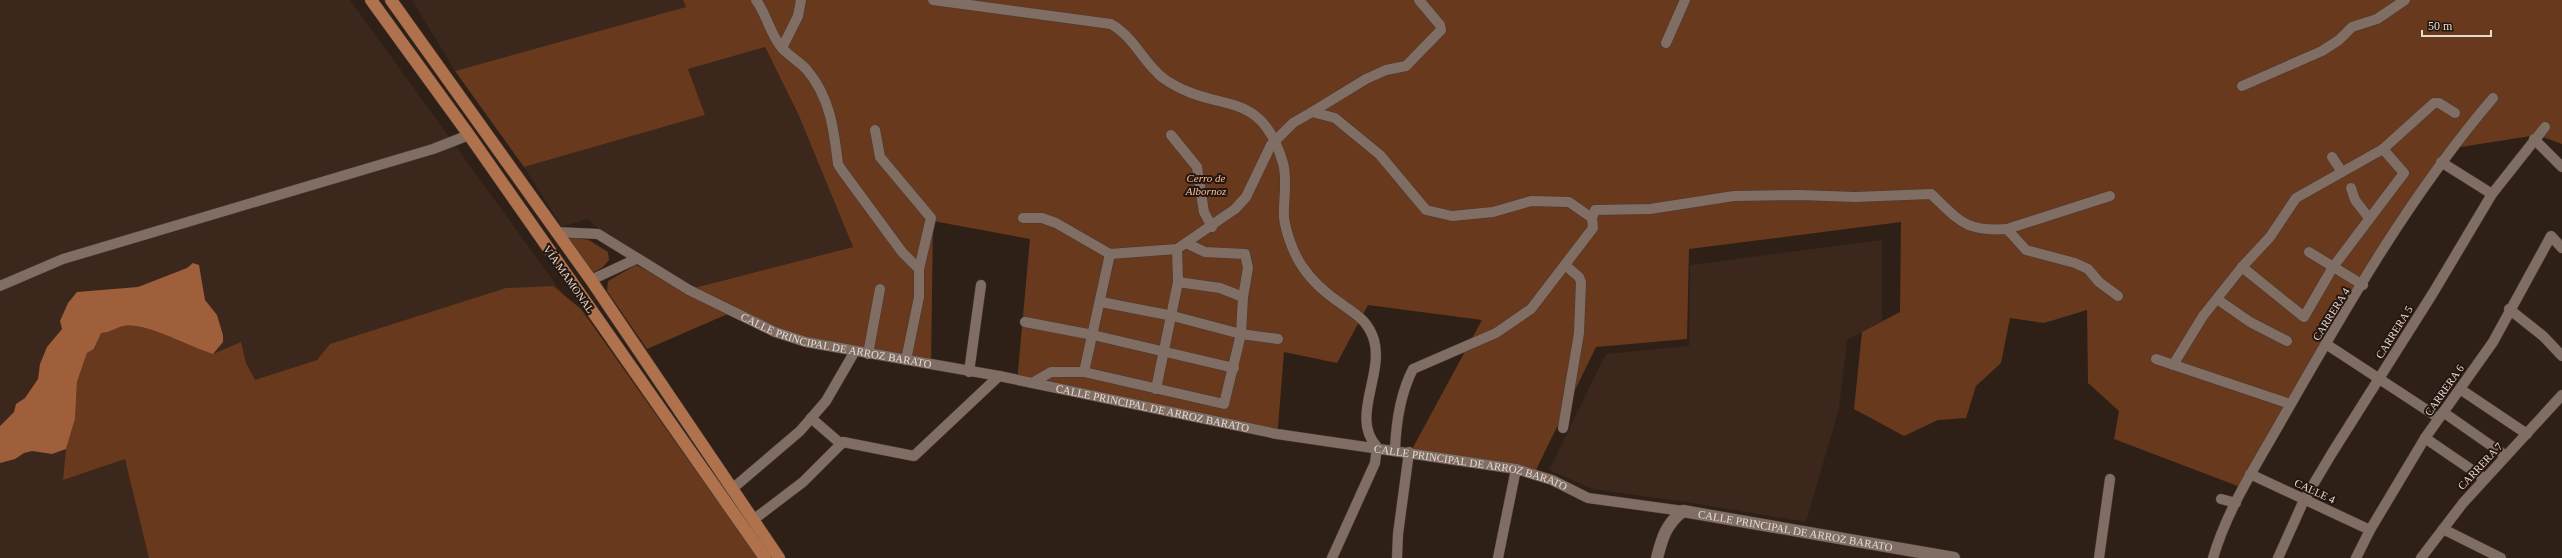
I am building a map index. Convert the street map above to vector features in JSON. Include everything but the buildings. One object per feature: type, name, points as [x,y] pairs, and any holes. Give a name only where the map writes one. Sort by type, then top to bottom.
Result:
[{"type":"main road","name":"VÍA MAMONAL","points":[[371,0],[468,134],[765,558]]},
{"type":"main road","name":"VÍA MAMONAL","points":[[391,0],[590,280],[779,558]]},
{"type":"street","points":[[756,0],[763,10],[774,35],[782,48],[807,71],[830,108],[838,164],[841,169],[902,252],[919,269]]},
{"type":"street","points":[[782,48],[798,16],[801,0]]},
{"type":"street","points":[[933,0],[1111,24],[1129,37],[1153,69],[1165,79],[1206,99],[1225,102],[1254,113],[1264,122],[1284,164],[1284,218],[1298,258],[1309,275],[1343,305],[1358,314],[1372,333],[1375,343],[1375,361],[1366,426],[1368,436],[1377,447],[1375,463],[1332,558]]},
{"type":"street","points":[[1023,218],[1042,218],[1056,223],[1110,254],[1177,249],[1212,227],[1235,209],[1246,196],[1256,172],[1274,141],[1293,123],[1366,79],[1386,70],[1406,66],[1415,58],[1441,30],[1440,25],[1419,0]]},
{"type":"street","points":[[1666,43],[1685,0]]},
{"type":"street","points":[[2242,86],[2322,50],[2339,40],[2352,27],[2377,19],[2406,0]]},
{"type":"street","name":"CARRERA 4","points":[[2213,558],[2219,538],[2250,474],[2326,344],[2441,162],[2493,98]]},
{"type":"street","points":[[2173,365],[2203,316],[2242,267],[2270,237],[2296,198],[2383,149],[2434,103],[2439,103],[2455,113]]},
{"type":"street","points":[[1312,112],[1335,118],[1380,155],[1426,210],[1452,216],[1493,212],[1531,201],[1569,202],[1592,218]]},
{"type":"street","name":"CARRERA 5","points":[[2278,558],[2304,500],[2492,194],[2545,127]]},
{"type":"street","points":[[875,130],[880,156],[931,218],[919,269],[919,297],[906,360]]},
{"type":"street","points":[[0,286],[62,259],[433,149],[468,134]]},
{"type":"street","points":[[1171,134],[1197,167],[1204,212],[1212,227]]},
{"type":"street","points":[[2534,139],[2561,162]]},
{"type":"street","points":[[2242,267],[2304,317],[2333,267],[2404,173],[2383,149]]},
{"type":"street","points":[[2332,157],[2342,172]]},
{"type":"street","points":[[2441,162],[2492,194]]},
{"type":"street","points":[[2351,188],[2355,200],[2369,218]]},
{"type":"street","points":[[1395,450],[1396,429],[1407,385],[1413,369],[1496,333],[1530,309],[1593,228],[1592,218],[1595,210],[1650,209],[1734,196],[1800,195],[1855,197],[1931,194],[1956,219],[1968,226],[1992,230],[2007,229],[2110,196]]},
{"type":"street","points":[[2007,229],[2026,250],[2075,263],[2088,269],[2099,282],[2118,296]]},
{"type":"street","name":"CALLE PRINCIPAL DE ARROZ BARATO","points":[[556,232],[598,234],[613,241],[636,259],[689,290],[775,332],[806,342],[969,372],[999,376],[1277,434],[1377,447],[1516,469],[1552,480],[1588,498],[1683,511],[1954,558]]},
{"type":"street","name":"CARRERA 6","points":[[2356,558],[2370,530],[2425,438],[2493,342],[2509,308],[2551,236],[2562,248]]},
{"type":"street","points":[[1032,383],[1051,372],[1084,372],[1224,404],[1234,368],[1241,334],[1243,297],[1248,268],[1245,254],[1205,252],[1186,243]]},
{"type":"street","points":[[1156,389],[1173,316],[1178,282],[1177,249]]},
{"type":"street","points":[[2309,252],[2363,285]]},
{"type":"street","points":[[1084,372],[1110,254]]},
{"type":"street","points":[[590,280],[636,259]]},
{"type":"street","points":[[1563,428],[1579,333],[1581,282],[1579,277],[1565,265]]},
{"type":"street","points":[[1178,282],[1220,288],[1243,297]]},
{"type":"street","points":[[969,372],[981,285]]},
{"type":"street","points":[[868,354],[880,289]]},
{"type":"street","points":[[2217,298],[2250,322],[2287,341]]},
{"type":"street","points":[[1100,302],[1173,316],[1241,334],[1278,339]]},
{"type":"street","points":[[2509,308],[2543,336],[2562,356]]},
{"type":"street","points":[[1025,322],[1093,335],[1234,368]]},
{"type":"street","points":[[2326,344],[2378,380],[2441,415],[2506,456]]},
{"type":"street","points":[[732,489],[800,431],[826,401],[855,351]]},
{"type":"street","points":[[2156,359],[2290,404]]},
{"type":"street","points":[[753,520],[803,482],[841,444],[847,442],[914,456],[999,376]]},
{"type":"street","points":[[2460,389],[2526,434]]},
{"type":"street","name":"CARRERA 7","points":[[2421,558],[2485,479],[2562,395]]},
{"type":"street","points":[[811,418],[841,444]]},
{"type":"street","points":[[2425,438],[2485,479]]},
{"type":"street","points":[[1397,558],[1398,534],[1409,452]]},
{"type":"street","points":[[1498,558],[1516,469]]},
{"type":"street","name":"CALLE 4","points":[[2250,474],[2370,530]]},
{"type":"street","points":[[2099,558],[2110,479]]},
{"type":"street","points":[[2221,499],[2236,503]]},
{"type":"street","name":"CALLE PRINCIPAL DE ARROZ BARATO","points":[[1657,558],[1661,538],[1668,525],[1683,511]]},
{"type":"street","points":[[2443,529],[2501,558]]},
{"type":"shaded area","points":[[0,0],[350,0],[754,558],[0,558]]},
{"type":"shaded area","points":[[412,0],[683,0],[687,7],[455,71]]},
{"type":"shaded area","points":[[764,46],[799,116],[853,247],[690,289],[636,259],[587,219],[562,227],[524,167],[704,115],[688,69]]},
{"type":"shaded area","points":[[1882,240],[1882,321],[1847,340],[1839,409],[1806,522],[1686,502],[1593,489],[1549,470],[1606,354],[1689,346],[1690,265]]},
{"type":"shaded area","points":[[193,263],[199,265],[205,300],[217,315],[223,335],[223,342],[213,354],[156,331],[144,328],[124,326],[109,332],[101,333],[94,349],[87,353],[77,382],[75,419],[66,449],[52,454],[32,451],[24,453],[15,459],[0,463],[0,426],[14,412],[16,404],[25,398],[38,379],[40,364],[47,347],[62,329],[60,321],[68,303],[77,292],[138,287],[187,268]]},
{"type":"green space","name":"Cerro de Albornoz","points":[[683,0],[2562,0],[2562,144],[2537,135],[2448,149],[2243,488],[2114,439],[2119,411],[2088,383],[2087,310],[2044,323],[2010,318],[2001,363],[1976,386],[1966,418],[1938,420],[1904,436],[1854,409],[1862,332],[1900,312],[1901,222],[1689,249],[1687,339],[1596,347],[1533,476],[1410,453],[1482,320],[1368,305],[1337,363],[1284,352],[1277,439],[1017,382],[1030,239],[933,221],[931,366],[805,344],[690,289],[853,247],[799,116],[765,47],[688,69],[705,115],[524,167],[455,71],[686,7]]},
{"type":"green space","points":[[564,236],[589,240],[608,252],[609,260],[603,267],[591,274]]},
{"type":"green space","points":[[636,265],[730,313],[647,349],[607,291],[608,281]]},
{"type":"green space","points":[[553,286],[581,309],[758,558],[149,558],[125,459],[63,480],[66,449],[75,419],[77,382],[87,353],[95,349],[100,333],[108,332],[124,326],[144,328],[156,331],[213,354],[241,342],[246,363],[255,380],[317,360],[330,344],[506,288]]}]
